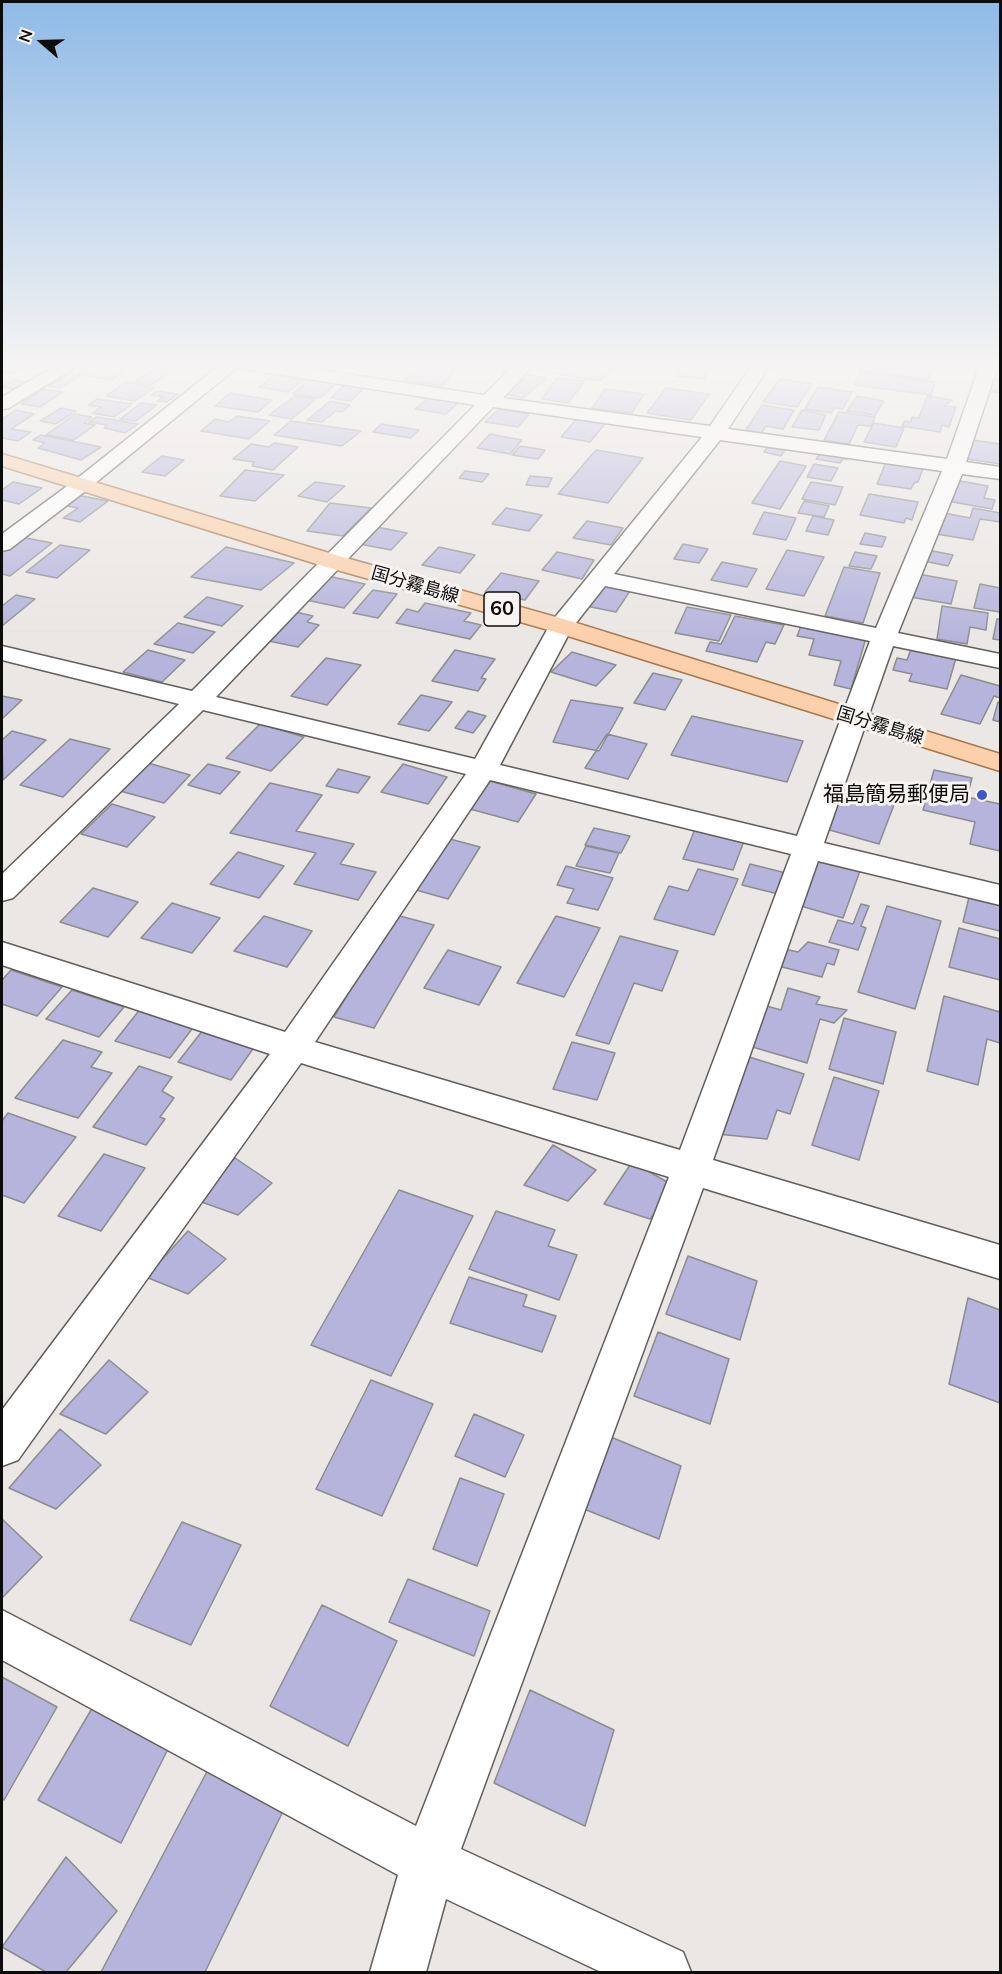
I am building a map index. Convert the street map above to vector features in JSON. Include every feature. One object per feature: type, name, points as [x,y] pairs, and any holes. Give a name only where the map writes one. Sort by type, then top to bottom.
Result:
[{"type":"main road","name":"国分霧島線","points":[[2,460],[332,561],[561,626],[1000,763]]},
{"type":"street","points":[[2,544],[116,457]]},
{"type":"street","points":[[2,891],[197,701],[433,457]]},
{"type":"street","points":[[2,1445],[292,1048],[484,768],[561,626],[696,457]]},
{"type":"street","points":[[898,457],[1000,473]]},
{"type":"street","points":[[398,1972],[429,1862],[690,1169],[884,638],[958,457]]},
{"type":"street","points":[[599,578],[1000,661]]},
{"type":"street","points":[[2,653],[484,768],[1000,895]]},
{"type":"street","points":[[2,954],[292,1048],[1000,1262]]},
{"type":"street","points":[[2,1634],[429,1862],[663,1972]]},
{"type":"building","points":[[161,457],[184,460],[165,476],[142,472]]},
{"type":"building","points":[[235,457],[287,457],[273,470],[252,466],[254,462],[233,459]]},
{"type":"building","points":[[590,457],[643,458],[608,503],[558,494]]},
{"type":"building","points":[[817,457],[848,457],[840,463],[816,459]]},
{"type":"building","points":[[968,457],[1000,457],[1000,464],[967,459]]},
{"type":"building","points":[[780,461],[806,466],[780,509],[752,503]]},
{"type":"building","points":[[886,462],[923,468],[918,482],[914,483],[911,489],[877,484]]},
{"type":"building","points":[[814,464],[838,468],[831,481],[807,477]]},
{"type":"building","points":[[245,470],[284,475],[255,501],[220,496]]},
{"type":"building","points":[[465,471],[489,474],[482,482],[459,478]]},
{"type":"building","points":[[530,476],[552,478],[548,487],[526,485]]},
{"type":"building","points":[[955,480],[988,486],[984,498],[995,500],[992,509],[947,501]]},
{"type":"building","points":[[13,482],[42,488],[19,504],[2,500],[2,490]]},
{"type":"building","points":[[315,482],[345,486],[327,502],[298,496]]},
{"type":"building","points":[[811,482],[843,487],[835,505],[802,499]]},
{"type":"building","points":[[869,494],[918,502],[912,520],[906,518],[904,523],[860,515]]},
{"type":"building","points":[[77,495],[108,501],[80,522],[63,518],[78,508],[62,505]]},
{"type":"building","points":[[804,501],[829,506],[824,517],[798,513]]},
{"type":"building","points":[[330,503],[371,508],[343,536],[307,531]]},
{"type":"building","points":[[506,508],[542,515],[529,531],[492,524]]},
{"type":"building","points":[[973,508],[1000,513],[1000,522],[980,519],[973,540],[936,534],[944,513],[970,518]]},
{"type":"building","points":[[764,512],[796,518],[786,540],[753,534]]},
{"type":"building","points":[[813,516],[834,520],[828,535],[806,531]]},
{"type":"building","points":[[587,521],[623,528],[611,545],[573,538]]},
{"type":"building","points":[[372,526],[407,533],[391,550],[354,543]]},
{"type":"building","points":[[865,533],[886,537],[882,547],[860,544]]},
{"type":"building","points":[[16,536],[52,543],[10,576],[2,574],[2,547]]},
{"type":"building","points":[[683,544],[708,549],[699,563],[674,559]]},
{"type":"building","points":[[60,545],[90,550],[57,578],[26,572]]},
{"type":"building","points":[[226,547],[294,563],[261,590],[191,577]]},
{"type":"building","points":[[439,547],[475,555],[460,573],[422,565]]},
{"type":"building","points":[[787,550],[824,557],[804,596],[766,589]]},
{"type":"building","points":[[928,550],[953,555],[948,566],[924,561]]},
{"type":"building","points":[[557,552],[594,560],[582,579],[542,570]]},
{"type":"building","points":[[855,552],[877,556],[871,569],[849,566]]},
{"type":"building","points":[[722,562],[757,569],[747,587],[711,580]]},
{"type":"building","points":[[844,567],[880,573],[863,623],[825,616]]},
{"type":"building","points":[[501,573],[539,581],[525,600],[485,592]]},
{"type":"building","points":[[918,574],[957,581],[951,604],[910,597]]},
{"type":"building","points":[[328,576],[365,584],[344,608],[306,600]]},
{"type":"building","points":[[980,584],[1000,588],[1000,612],[974,608]]},
{"type":"building","points":[[601,585],[630,591],[616,612],[586,606]]},
{"type":"building","points":[[373,590],[397,594],[378,618],[353,613]]},
{"type":"building","points":[[16,595],[35,599],[2,626],[2,606]]},
{"type":"building","points":[[207,597],[243,606],[222,626],[184,617]]},
{"type":"building","points":[[425,603],[471,613],[464,621],[481,625],[470,639],[396,623],[407,609],[418,612]]},
{"type":"building","points":[[942,606],[988,613],[986,630],[970,627],[967,644],[937,639]]},
{"type":"building","points":[[687,607],[731,615],[719,641],[675,633]]},
{"type":"building","points":[[287,610],[313,616],[307,622],[319,625],[298,647],[259,639]]},
{"type":"building","points":[[735,616],[784,625],[775,644],[766,642],[757,662],[706,651],[710,642],[721,644]]},
{"type":"building","points":[[997,619],[1000,619],[1000,640],[993,639]]},
{"type":"building","points":[[178,623],[215,632],[193,653],[154,644]]},
{"type":"building","points":[[801,626],[866,638],[851,689],[834,685],[841,661],[809,655],[814,639],[797,636]]},
{"type":"building","points":[[911,649],[956,658],[947,689],[909,681],[912,674],[893,670],[897,658],[907,660]]},
{"type":"building","points":[[148,650],[185,660],[162,682],[123,672]]},
{"type":"building","points":[[455,650],[495,659],[481,678],[486,679],[478,691],[432,681]]},
{"type":"building","points":[[572,652],[616,665],[596,686],[551,672]]},
{"type":"building","points":[[326,658],[361,665],[327,705],[291,696]]},
{"type":"building","points":[[653,673],[682,680],[665,710],[634,703]]},
{"type":"building","points":[[961,675],[1000,686],[1000,698],[994,696],[980,724],[941,714]]},
{"type":"building","points":[[421,695],[452,702],[429,731],[398,724]]},
{"type":"building","points":[[2,696],[22,700],[2,719]]},
{"type":"building","points":[[571,700],[623,708],[599,751],[553,742]]},
{"type":"building","points":[[998,702],[1000,703],[1000,722],[993,720]]},
{"type":"building","points":[[468,711],[486,716],[473,733],[455,728]]},
{"type":"building","points":[[692,716],[803,741],[787,782],[671,755]]},
{"type":"building","points":[[260,724],[304,737],[271,771],[226,758]]},
{"type":"building","points":[[12,731],[46,740],[3,780],[2,740]]},
{"type":"building","points":[[607,734],[647,744],[628,779],[585,768]]},
{"type":"building","points":[[70,739],[110,749],[63,797],[20,785]]},
{"type":"building","points":[[148,763],[190,775],[164,803],[120,791]]},
{"type":"building","points":[[208,764],[240,772],[220,794],[188,785]]},
{"type":"building","points":[[403,764],[447,777],[428,804],[381,792]]},
{"type":"building","points":[[338,769],[370,777],[358,793],[326,786]]},
{"type":"building","points":[[934,770],[972,778],[967,797],[1000,804],[1000,851],[970,844],[975,822],[923,810]]},
{"type":"building","points":[[490,781],[536,794],[518,822],[470,809]]},
{"type":"building","points":[[270,783],[322,795],[296,831],[354,844],[340,864],[376,872],[358,900],[294,884],[316,853],[230,833]]},
{"type":"building","points":[[847,783],[897,797],[879,844],[826,829]]},
{"type":"building","points":[[112,804],[155,817],[127,847],[81,834]]},
{"type":"building","points":[[697,824],[746,836],[733,870],[683,859]]},
{"type":"building","points":[[594,828],[630,836],[621,853],[585,845]]},
{"type":"building","points":[[450,839],[480,847],[448,899],[416,890]]},
{"type":"building","points":[[586,846],[619,853],[610,873],[576,866]]},
{"type":"building","points":[[238,852],[284,866],[259,898],[210,884]]},
{"type":"building","points":[[816,857],[861,868],[843,918],[797,905]]},
{"type":"building","points":[[750,864],[790,874],[782,895],[742,885]]},
{"type":"building","points":[[566,866],[613,878],[598,910],[567,903],[574,889],[557,885]]},
{"type":"building","points":[[698,869],[738,879],[714,935],[654,919],[669,886],[688,891]]},
{"type":"building","points":[[93,888],[138,902],[108,937],[60,922]]},
{"type":"building","points":[[971,889],[1000,897],[1000,931],[963,922]]},
{"type":"building","points":[[172,903],[220,918],[192,953],[141,938]]},
{"type":"building","points":[[861,904],[869,906],[861,926],[866,928],[858,950],[829,942],[838,920],[853,924]]},
{"type":"building","points":[[887,906],[941,921],[915,1009],[858,992]]},
{"type":"building","points":[[396,915],[434,925],[374,1028],[334,1017]]},
{"type":"building","points":[[264,916],[312,931],[287,967],[234,951]]},
{"type":"building","points":[[556,916],[600,928],[564,997],[517,983]]},
{"type":"building","points":[[959,928],[1000,939],[1000,980],[949,967]]},
{"type":"building","points":[[620,936],[678,951],[662,991],[634,983],[609,1044],[576,1035]]},
{"type":"building","points":[[808,942],[839,950],[834,965],[827,963],[822,977],[774,965],[780,948],[798,952]]},
{"type":"building","points":[[448,950],[501,967],[479,1005],[424,988]]},
{"type":"building","points":[[11,970],[62,987],[37,1016],[2,1004],[2,980]]},
{"type":"building","points":[[788,988],[820,997],[816,1004],[847,1010],[834,1023],[820,1019],[807,1063],[749,1046],[763,1005],[781,1010]]},
{"type":"building","points":[[72,990],[124,1007],[99,1037],[46,1019]]},
{"type":"building","points":[[944,996],[1000,1012],[1000,1043],[987,1039],[978,1085],[927,1071]]},
{"type":"building","points":[[141,1008],[195,1025],[170,1058],[115,1041]]},
{"type":"building","points":[[844,1018],[896,1032],[883,1084],[829,1069]]},
{"type":"building","points":[[203,1030],[255,1046],[231,1080],[178,1062]]},
{"type":"building","points":[[63,1040],[102,1052],[91,1067],[112,1073],[78,1118],[15,1098]]},
{"type":"building","points":[[572,1042],[615,1053],[597,1100],[553,1089]]},
{"type":"building","points":[[746,1056],[804,1074],[790,1114],[777,1110],[767,1139],[717,1134]]},
{"type":"building","points":[[139,1066],[172,1077],[162,1091],[174,1098],[160,1117],[165,1119],[146,1145],[93,1127]]},
{"type":"building","points":[[834,1077],[879,1091],[859,1160],[812,1145]]},
{"type":"building","points":[[8,1113],[76,1137],[24,1203],[2,1195],[2,1121]]},
{"type":"building","points":[[553,1145],[596,1170],[568,1201],[524,1185]]},
{"type":"building","points":[[104,1154],[145,1168],[101,1231],[58,1216]]},
{"type":"building","points":[[235,1158],[272,1183],[238,1215],[196,1200]]},
{"type":"building","points":[[632,1162],[676,1187],[650,1219],[604,1204]]},
{"type":"building","points":[[399,1190],[473,1216],[391,1376],[311,1345]]},
{"type":"building","points":[[496,1211],[555,1230],[548,1246],[577,1255],[559,1300],[469,1269]]},
{"type":"building","points":[[188,1231],[226,1259],[188,1294],[146,1277]]},
{"type":"building","points":[[688,1256],[757,1281],[740,1340],[666,1314]]},
{"type":"building","points":[[469,1277],[527,1295],[523,1306],[556,1316],[542,1352],[450,1323]]},
{"type":"building","points":[[968,1298],[1000,1310],[1000,1403],[949,1384]]},
{"type":"building","points":[[658,1332],[729,1359],[710,1424],[634,1396]]},
{"type":"building","points":[[109,1360],[148,1392],[106,1434],[60,1414]]},
{"type":"building","points":[[371,1380],[433,1404],[382,1516],[316,1489]]},
{"type":"building","points":[[474,1414],[524,1435],[505,1477],[455,1456]]},
{"type":"building","points":[[60,1429],[101,1465],[56,1509],[9,1488]]},
{"type":"building","points":[[606,1435],[681,1466],[659,1539],[579,1507]]},
{"type":"building","points":[[460,1478],[504,1494],[477,1566],[433,1549]]},
{"type":"building","points":[[2,1519],[42,1557],[2,1598]]},
{"type":"building","points":[[182,1522],[241,1545],[191,1645],[130,1620]]},
{"type":"building","points":[[408,1579],[490,1611],[474,1656],[389,1622]]},
{"type":"building","points":[[322,1605],[397,1641],[348,1746],[270,1706]]},
{"type":"building","points":[[2,1677],[57,1707],[4,1800],[2,1799]]},
{"type":"building","points":[[530,1690],[614,1730],[585,1826],[494,1783]]},
{"type":"building","points":[[94,1705],[170,1745],[121,1843],[38,1800]]},
{"type":"building","points":[[211,1764],[286,1805],[205,1972],[101,1972]]},
{"type":"building","points":[[66,1857],[117,1911],[66,1972],[46,1972],[2,1947]]},
{"type":"place","name":"福島簡易郵便局","points":[[982,795]]}]
